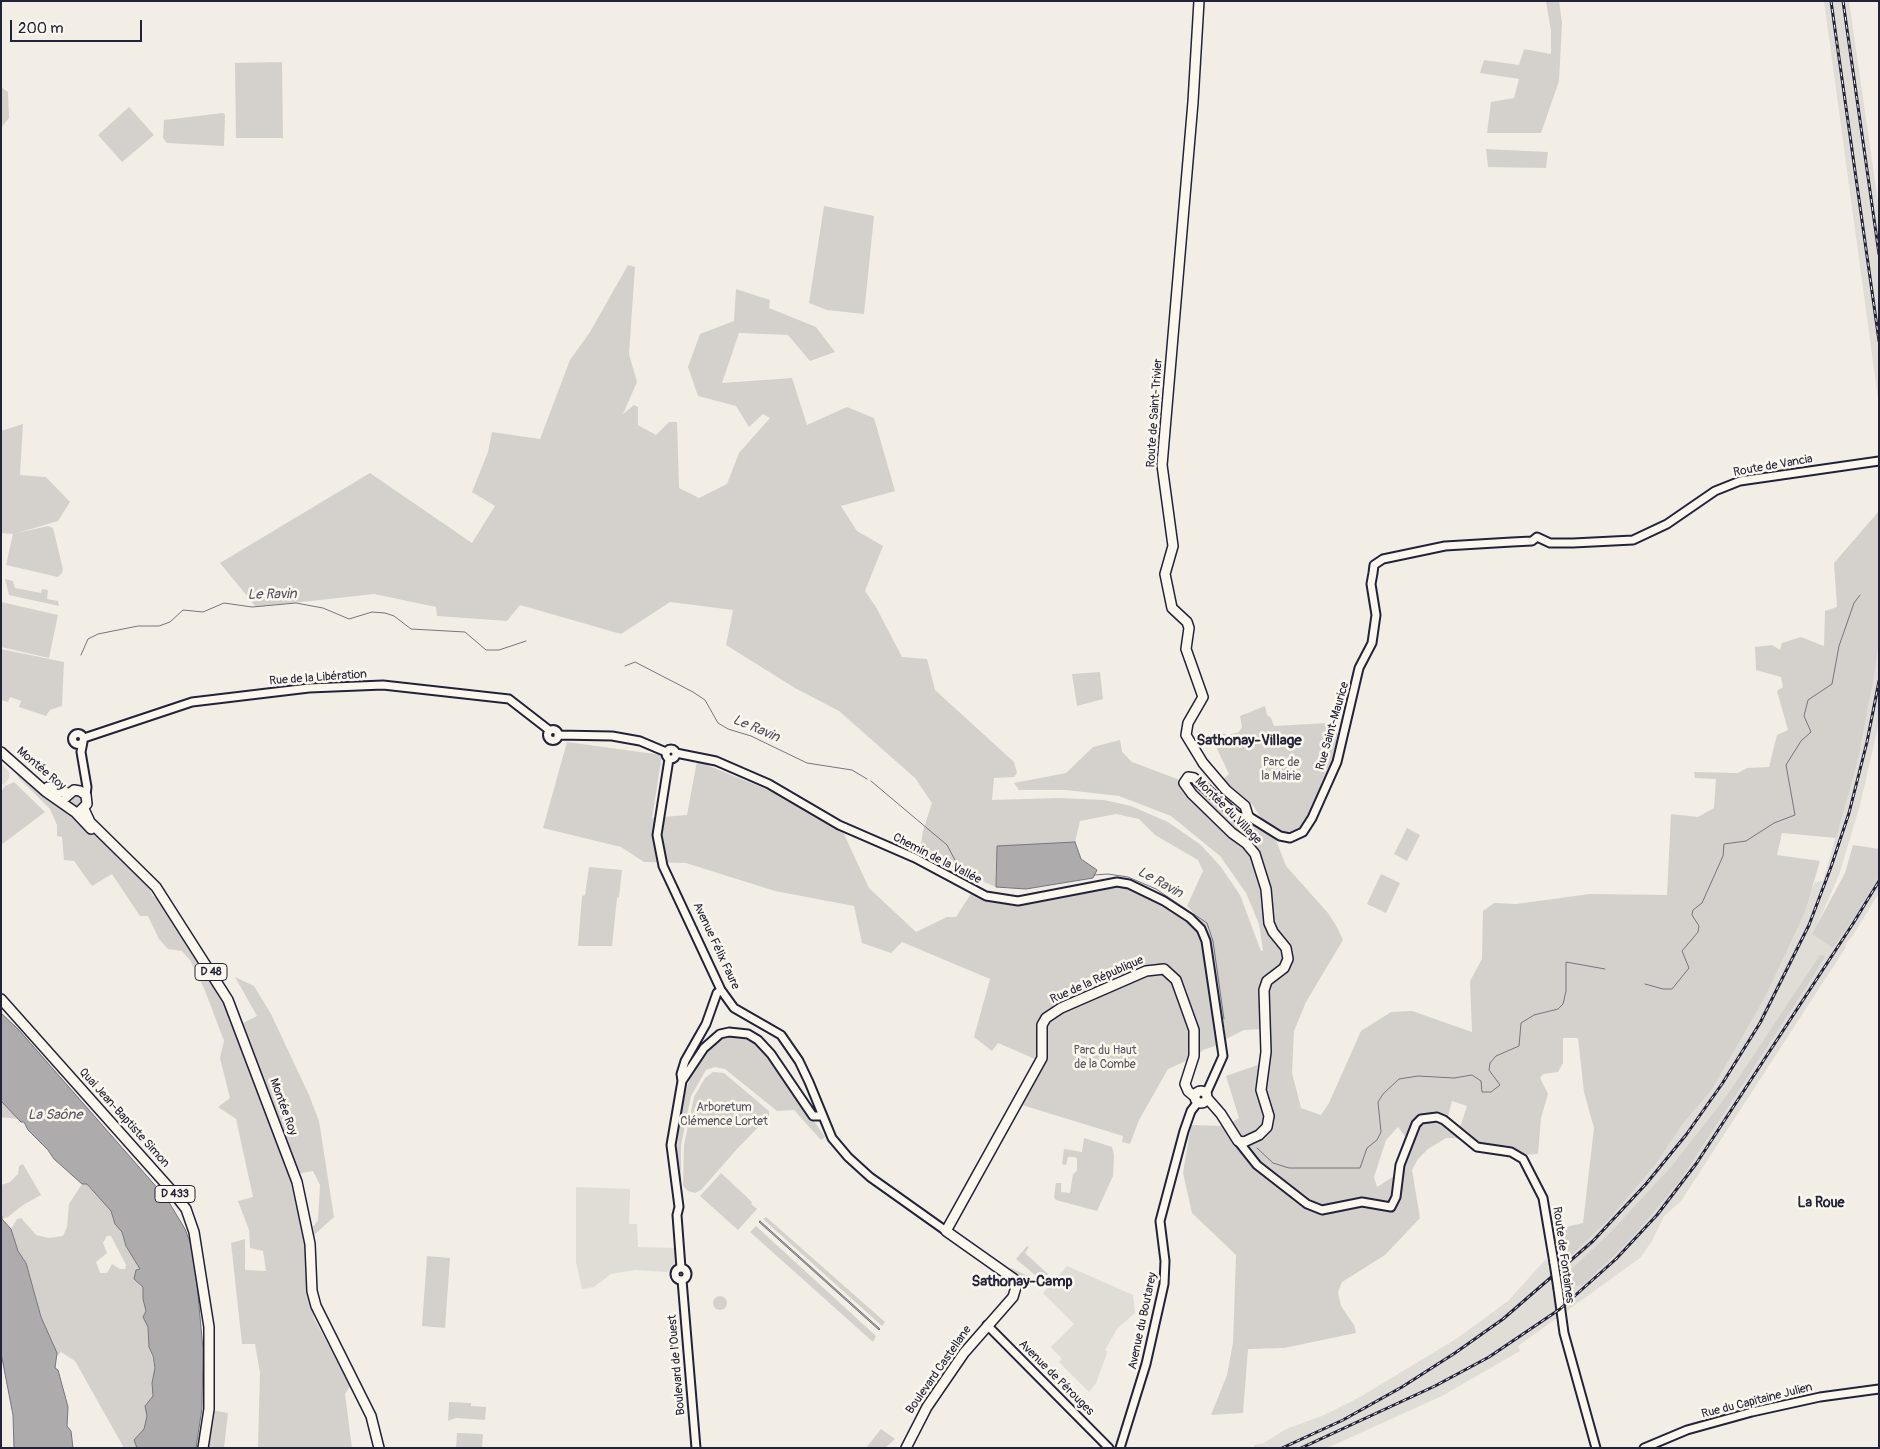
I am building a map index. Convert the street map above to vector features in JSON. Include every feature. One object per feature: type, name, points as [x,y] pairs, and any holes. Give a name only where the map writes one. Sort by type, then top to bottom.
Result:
[{"type":"main road","name":"Route de Saint-Trivier","points":[[1199,1],[1193,102],[1162,465],[1173,546],[1165,574],[1172,608],[1187,622],[1189,628],[1186,649],[1203,696],[1188,722],[1186,734],[1203,763],[1226,790],[1245,806],[1248,816]]},
{"type":"main road","name":"Montée Roy","points":[[1,747],[48,788],[55,792],[73,791]]},
{"type":"main road","name":"Montée Roy","points":[[1,752],[45,791],[66,805]]},
{"type":"main road","name":"Montée du Village","points":[[1238,1141],[1249,1140],[1259,1135],[1269,1122],[1261,1090],[1266,1052],[1264,990],[1267,981],[1288,963],[1288,953],[1269,923],[1266,889],[1255,854],[1246,843],[1232,833],[1186,788],[1184,781],[1188,777],[1194,778],[1238,817],[1242,819],[1248,816]]},
{"type":"main road","points":[[73,791],[86,795],[87,804],[84,809],[75,812],[66,805],[73,791]]},
{"type":"main road","name":"D 48","points":[[84,809],[90,822],[105,838]]},
{"type":"main road","name":"D 48","points":[[75,812],[86,826],[105,838]]},
{"type":"main road","name":"Montée Roy","points":[[105,838],[156,887],[228,1000],[297,1182],[310,1244],[312,1290],[316,1306],[371,1416],[379,1448]]},
{"type":"main road","name":"Rue de la République","points":[[946,1231],[1042,1058],[1042,1025],[1052,1013],[1146,971],[1164,969],[1176,980],[1194,1030],[1194,1056],[1189,1073],[1188,1086],[1200,1097]]},
{"type":"main road","name":"Quai Jean-Baptiste Simon","points":[[1,999],[172,1191],[188,1214],[194,1232],[208,1327],[209,1409],[203,1448]]},
{"type":"main road","points":[[1200,1097],[1215,1109],[1238,1141]]},
{"type":"main road","name":"Avenue Félix Faure","points":[[946,1231],[1006,1272],[1014,1279],[1016,1287]]},
{"type":"main road","name":"Boulevard Castellane","points":[[906,1448],[927,1407],[964,1353],[1013,1297],[1016,1287]]},
{"type":"street","name":"Route de Vancia","points":[[1358,677],[1359,668],[1372,643],[1375,626],[1371,584],[1374,565],[1383,560],[1445,546],[1512,542],[1537,538],[1550,543],[1633,540],[1667,524],[1715,490],[1740,480],[1879,461]]},
{"type":"street","name":"Rue Saint-Maurice","points":[[1248,816],[1280,836],[1290,838],[1303,832],[1312,818],[1337,762],[1358,677]]},
{"type":"street","name":"Rue de la Libération","points":[[81,752],[73,739],[75,734],[80,733],[84,740],[192,702],[309,688],[374,686],[439,690],[509,699],[549,730],[547,735],[550,740],[555,740],[558,735],[612,736],[640,741],[667,755]]},
{"type":"street","points":[[84,740],[81,752],[86,781],[86,795]]},
{"type":"street","name":"Chemin de la Vallée","points":[[667,755],[671,749],[676,754],[716,761],[770,784],[839,825],[916,858],[986,896],[1018,901],[1117,882],[1129,884],[1164,901],[1190,918],[1201,929],[1206,940],[1221,1038]]},
{"type":"street","name":"Avenue Félix Faure","points":[[667,755],[657,835],[663,866],[721,990],[734,1008],[781,1035],[799,1061],[832,1138],[848,1157],[870,1177],[946,1231]]},
{"type":"street","points":[[73,791],[86,781]]},
{"type":"street","points":[[685,1078],[683,1067],[706,1024],[717,993],[721,990]]},
{"type":"street","points":[[685,1078],[694,1062],[711,1040],[729,1032],[748,1034],[758,1040],[771,1054],[813,1116],[822,1116]]},
{"type":"street","name":"Avenue du Boutarey","points":[[1120,1448],[1146,1364],[1164,1284],[1165,1261],[1160,1220],[1184,1130],[1191,1111],[1220,1064],[1221,1038]]},
{"type":"street","name":"Boulevard de l'Ouest","points":[[685,1078],[672,1145],[679,1207],[677,1215],[681,1268],[687,1273],[686,1278],[682,1280],[696,1448]]},
{"type":"street","name":"Route de Fontaines","points":[[1238,1141],[1257,1165],[1314,1207],[1326,1211],[1362,1202],[1386,1208],[1391,1207],[1395,1203],[1400,1165],[1416,1124],[1428,1117],[1444,1120],[1477,1147],[1512,1152],[1523,1159],[1543,1198],[1564,1332],[1596,1448]]},
{"type":"street","name":"Avenue de Pérouges","points":[[987,1325],[1109,1448]]},
{"type":"street","name":"Rue du Capitaine Julien","points":[[1644,1448],[1687,1430],[1752,1412],[1820,1397],[1879,1390]]},
{"type":"shaded area","points":[[1824,1],[1849,1],[1879,209],[1879,406]]},
{"type":"shaded area","points":[[1879,642],[1878,727],[1860,805],[1839,875],[1813,934],[1833,948],[1857,914],[1879,877],[1879,893],[1681,1201],[1664,1216],[1652,1241],[1640,1258],[1518,1346],[1520,1351],[1442,1396],[1327,1448],[1254,1448],[1254,1445],[1264,1443],[1286,1429],[1322,1416],[1360,1397],[1456,1339],[1508,1301],[1546,1259],[1548,1262],[1599,1218],[1791,940],[1815,882],[1823,881],[1858,760]]},
{"type":"shaded area","points":[[1,763],[9,772],[9,778],[4,785],[1,783]]},
{"type":"shaded area","points":[[576,1187],[630,1189],[629,1224],[637,1224],[638,1247],[676,1248],[677,1263],[667,1272],[635,1270],[611,1274],[594,1287],[582,1289],[576,1262]]},
{"type":"shaded area","points":[[1067,1266],[1133,1295],[1135,1313],[1117,1329],[1105,1350],[1107,1352],[1106,1356],[1096,1383],[1089,1392],[1059,1362],[1062,1359],[1051,1347],[1074,1324],[1043,1293]]},
{"type":"green space","points":[[1546,1],[1559,1],[1562,23],[1559,81],[1541,133],[1487,133],[1491,102],[1514,98],[1519,79],[1480,73],[1484,60],[1519,65],[1524,49],[1551,54],[1551,31]]},
{"type":"green space","points":[[282,62],[283,138],[236,138],[235,63]]},
{"type":"green space","points":[[1,87],[8,92],[9,118],[1,128]]},
{"type":"green space","points":[[129,107],[154,135],[122,162],[98,135]]},
{"type":"green space","points":[[223,113],[225,115],[224,146],[167,143],[163,138],[164,120]]},
{"type":"green space","points":[[1486,149],[1548,152],[1546,168],[1488,167]]},
{"type":"green space","points":[[824,206],[874,216],[864,314],[827,310],[809,303]]},
{"type":"green space","points":[[628,265],[635,267],[629,354],[637,382],[623,414],[634,405],[638,407],[638,425],[656,435],[669,422],[677,422],[679,488],[699,498],[727,484],[739,453],[770,418],[763,414],[749,427],[736,406],[698,396],[688,367],[700,334],[734,321],[736,289],[770,300],[769,308],[816,327],[835,352],[810,361],[788,335],[739,333],[722,383],[792,378],[807,425],[847,407],[874,418],[895,491],[841,506],[857,531],[883,546],[865,591],[876,607],[902,657],[927,659],[935,690],[1014,762],[1017,773],[1014,777],[994,778],[992,800],[1059,798],[1104,800],[1131,806],[1168,822],[1201,845],[1221,867],[1240,895],[1261,951],[1263,950],[1259,924],[1246,893],[1220,856],[1171,816],[1119,796],[1066,790],[1019,790],[1014,783],[1066,773],[1093,747],[1120,740],[1122,752],[1132,762],[1180,780],[1182,789],[1187,792],[1198,783],[1210,799],[1224,811],[1244,823],[1251,823],[1276,840],[1286,866],[1328,913],[1337,927],[1343,940],[1306,1002],[1294,1031],[1292,1073],[1301,1108],[1321,1115],[1329,1103],[1361,1031],[1391,1012],[1412,1011],[1472,1032],[1470,981],[1482,959],[1483,911],[1494,903],[1516,904],[1590,894],[1667,895],[1671,814],[1698,817],[1714,808],[1716,779],[1695,778],[1694,772],[1738,773],[1747,768],[1769,767],[1777,735],[1788,730],[1777,691],[1783,687],[1781,677],[1756,670],[1755,647],[1772,645],[1780,650],[1782,643],[1801,637],[1824,646],[1825,611],[1837,607],[1834,563],[1879,511],[1879,642],[1858,760],[1836,838],[1782,833],[1777,855],[1820,861],[1805,912],[1765,997],[1712,1089],[1681,1126],[1655,1165],[1609,1219],[1560,1266],[1557,1229],[1583,1223],[1594,1128],[1584,1092],[1578,1038],[1563,1038],[1563,1063],[1558,1072],[1543,1074],[1540,1078],[1548,1094],[1541,1118],[1538,1154],[1523,1155],[1475,1145],[1456,1138],[1446,1138],[1428,1149],[1418,1159],[1412,1170],[1420,1218],[1385,1255],[1342,1282],[1338,1292],[1341,1306],[1354,1325],[1356,1333],[1284,1348],[1248,1349],[1243,1413],[1211,1415],[1227,1375],[1233,1343],[1236,1255],[1192,1213],[1183,1173],[1191,1125],[1225,1126],[1239,1118],[1226,1076],[1258,1065],[1262,1054],[1263,1029],[1244,1030],[1226,1039],[1212,950],[1203,923],[1187,906],[1203,871],[1198,860],[1155,835],[1139,819],[1116,814],[1080,821],[1075,842],[997,846],[996,887],[958,871],[920,850],[923,831],[932,803],[915,778],[839,711],[795,688],[726,645],[733,610],[670,602],[621,634],[520,605],[507,621],[437,616],[436,607],[374,594],[256,607],[220,563],[370,473],[472,543],[495,506],[472,492],[488,452],[492,432],[540,439],[570,360],[590,332]],"holes":[[[1452,1101],[1467,1106],[1460,1127],[1447,1120]],[[1398,1127],[1407,1139],[1396,1164],[1394,1176],[1377,1187],[1374,1177],[1386,1140]]]},
{"type":"green space","points":[[23,424],[20,475],[46,477],[70,502],[58,521],[17,533],[48,526],[53,528],[63,569],[58,577],[6,565],[13,534],[1,533],[1,431]]},
{"type":"green space","points":[[5,579],[13,581],[15,588],[41,593],[42,589],[48,590],[47,599],[58,601],[59,606],[9,595]]},
{"type":"green space","points":[[1,602],[58,615],[49,658],[1,647]]},
{"type":"green space","points":[[1,649],[64,662],[62,706],[50,710],[46,716],[19,707],[21,701],[13,698],[10,697],[8,702],[1,700]]},
{"type":"green space","points":[[1100,672],[1103,699],[1077,706],[1072,674]]},
{"type":"green space","name":"Parc de la Mairie","points":[[1265,706],[1267,715],[1271,718],[1274,726],[1328,723],[1335,729],[1339,737],[1334,756],[1310,812],[1313,814],[1301,831],[1292,835],[1282,834],[1263,821],[1252,804],[1239,796],[1222,780],[1229,774],[1211,736],[1218,732],[1228,735],[1239,732],[1242,727],[1240,716]]},
{"type":"green space","points":[[567,742],[662,755],[652,818],[687,815],[697,761],[776,793],[842,830],[869,888],[916,932],[947,917],[956,917],[972,892],[1018,903],[1042,902],[1107,884],[1128,886],[1188,920],[1206,942],[1221,1044],[1203,1050],[1198,1055],[1199,1028],[1186,990],[1181,980],[1171,970],[1157,966],[1050,1009],[1039,1024],[1037,1057],[1035,1059],[998,1043],[992,1051],[974,1037],[990,979],[902,942],[891,953],[862,943],[854,906],[775,891],[686,863],[644,862],[621,847],[543,828]]},
{"type":"green space","points":[[7,760],[48,797],[123,858],[149,887],[152,895],[159,900],[223,1001],[274,1129],[291,1183],[305,1244],[307,1289],[314,1318],[350,1386],[345,1394],[352,1448],[258,1448],[260,1373],[255,1344],[242,1344],[231,1243],[245,1239],[245,1270],[266,1271],[263,1251],[250,1248],[249,1230],[238,1201],[253,1197],[236,1119],[218,1107],[230,1098],[220,1058],[224,1041],[204,988],[190,960],[182,951],[168,949],[159,939],[148,916],[140,916],[112,874],[92,886],[74,861],[64,860],[62,837],[57,836],[57,825],[50,809],[19,778]]},
{"type":"green space","points":[[14,782],[45,812],[1,845],[1,792],[5,786]]},
{"type":"green space","points":[[76,794],[81,796],[83,801],[81,806],[76,808],[71,806],[69,801],[71,796]]},
{"type":"green space","points":[[1407,828],[1420,835],[1407,861],[1394,854]]},
{"type":"green space","points":[[1853,845],[1879,849],[1879,877],[1857,914],[1833,948],[1812,934],[1845,873]]},
{"type":"green space","points":[[589,867],[622,870],[612,946],[578,946],[582,896],[585,895]]},
{"type":"green space","points":[[1381,874],[1400,883],[1386,913],[1367,904]]},
{"type":"green space","points":[[1820,955],[1825,956],[1812,978],[1679,1182],[1631,1239],[1583,1285],[1563,1287],[1561,1279],[1607,1236],[1672,1166],[1728,1094]]},
{"type":"green space","name":"Parc du Haut de la Combe","points":[[1158,971],[1167,974],[1175,986],[1190,1033],[1190,1059],[1168,1069],[1139,1120],[1130,1144],[1122,1142],[1123,1136],[1022,1105],[1044,1058],[1044,1026],[1050,1017]]},
{"type":"green space","points":[[235,977],[254,986],[271,1014],[309,1095],[319,1121],[334,1217],[314,1235],[313,1227],[318,1220],[320,1185],[313,1171],[297,1174],[243,1023],[257,1016]]},
{"type":"green space","points":[[728,1036],[741,1036],[753,1041],[766,1052],[825,1137],[821,1140],[794,1110],[777,1111],[725,1069],[715,1067],[706,1070],[691,1096],[681,1145],[681,1187],[676,1154],[683,1101],[691,1075],[715,1042]]},
{"type":"green space","name":"Arboretum Clémence Lortet","points":[[713,1072],[724,1073],[769,1111],[769,1116],[701,1190],[695,1193],[688,1191],[683,1186],[684,1145],[694,1097],[705,1078]]},
{"type":"green space","points":[[1,1101],[11,1109],[19,1119],[1,1117]]},
{"type":"green space","points":[[1084,1138],[1112,1147],[1114,1155],[1113,1176],[1097,1211],[1056,1200],[1054,1197],[1056,1183],[1061,1183],[1061,1192],[1070,1193],[1073,1174],[1077,1171],[1077,1159],[1075,1157],[1068,1157],[1066,1165],[1062,1164],[1064,1149],[1082,1152]]},
{"type":"green space","points":[[23,1164],[41,1195],[2,1219],[1,1185],[10,1182],[18,1174],[19,1166]]},
{"type":"green space","points":[[721,1173],[757,1209],[738,1230],[700,1196]]},
{"type":"green space","points":[[82,1184],[87,1184],[111,1211],[115,1224],[122,1232],[125,1244],[140,1269],[136,1270],[134,1279],[143,1287],[146,1311],[143,1317],[148,1327],[149,1347],[155,1368],[152,1383],[153,1396],[145,1406],[147,1416],[144,1429],[134,1440],[137,1448],[124,1448],[75,1361],[61,1352],[57,1356],[41,1317],[26,1263],[18,1251],[11,1229],[17,1219],[21,1218],[36,1235],[49,1238],[63,1236],[67,1227],[69,1204]],"holes":[[[107,1236],[111,1236],[126,1265],[125,1269],[120,1269],[112,1264],[107,1273],[100,1273],[96,1262],[107,1253],[103,1243]]]},
{"type":"green space","points":[[766,1217],[885,1322],[882,1326],[763,1219]]},
{"type":"green space","points":[[756,1226],[876,1336],[873,1342],[750,1232]]},
{"type":"green space","points":[[1027,1246],[1029,1247],[1025,1253],[1048,1274],[1042,1281],[1016,1259]]},
{"type":"green space","points":[[427,1256],[450,1258],[445,1328],[422,1326]]},
{"type":"green space","points":[[1011,1268],[1037,1280],[1020,1283]]},
{"type":"green space","points":[[717,1296],[723,1296],[727,1303],[723,1310],[717,1310],[713,1306],[713,1300]]},
{"type":"green space","points":[[449,1402],[471,1403],[471,1406],[486,1407],[485,1420],[456,1418],[448,1421]]},
{"type":"green space","points":[[212,1410],[228,1413],[224,1448],[206,1448]]},
{"type":"green space","points":[[881,1429],[895,1439],[885,1448],[866,1448]]},
{"type":"green space","points":[[457,1433],[483,1434],[482,1448],[456,1448]]},
{"type":"water","points":[[1075,842],[1081,859],[1097,870],[1093,878],[1026,889],[996,887],[997,846]]},
{"type":"water","name":"La Saône","points":[[1,1013],[18,1029],[167,1199],[185,1229],[194,1252],[203,1349],[202,1408],[196,1448],[137,1448],[134,1440],[144,1429],[147,1416],[145,1406],[153,1396],[152,1383],[155,1368],[149,1347],[148,1327],[143,1317],[146,1311],[143,1287],[134,1279],[136,1270],[140,1269],[126,1246],[122,1232],[115,1224],[111,1211],[87,1184],[82,1184],[54,1159],[48,1150],[28,1130],[24,1122],[21,1122],[1,1101]]},
{"type":"water","points":[[1,1210],[2,1219],[11,1229],[18,1251],[26,1263],[41,1317],[57,1353],[55,1368],[58,1370],[68,1407],[67,1426],[71,1431],[73,1448],[14,1448],[13,1415],[1,1353]]},
{"type":"water","points":[[760,1221],[880,1329],[759,1222]]},
{"type":"waterway","points":[[1645,984],[1663,989],[1672,989],[1689,968],[1682,951],[1698,932],[1699,926],[1692,915],[1693,910],[1702,903],[1723,856],[1724,844],[1746,841],[1774,823],[1795,815],[1786,765],[1801,741],[1811,732],[1804,716],[1808,700],[1832,684],[1839,646],[1854,603],[1860,595]]},
{"type":"waterway","name":"Le Ravin","points":[[81,655],[88,639],[98,634],[138,626],[159,626],[170,622],[183,610],[203,612],[224,603],[252,607],[296,603],[323,608],[349,619],[372,612],[385,613],[394,616],[411,629],[465,632],[486,650],[499,650],[526,641]]},
{"type":"waterway","name":"Le Ravin","points":[[625,666],[635,662],[693,692],[705,700],[718,723],[728,729],[751,736],[807,763],[852,770],[867,779]]},
{"type":"waterway","name":"Le Ravin","points":[[871,781],[947,845],[963,875]]},
{"type":"waterway","name":"Le Ravin","points":[[1094,875],[1108,874],[1128,877],[1156,889],[1207,923],[1213,941],[1224,1019]]},
{"type":"waterway","points":[[1257,1148],[1273,1163],[1289,1168],[1360,1168],[1367,1148],[1377,1140],[1381,1132],[1378,1102],[1383,1094],[1399,1079],[1418,1076],[1454,1078],[1472,1075],[1481,1081],[1482,1092],[1491,1092],[1500,1085],[1489,1070],[1490,1063],[1496,1056],[1519,1046],[1521,1023],[1534,1015],[1558,1009],[1563,1004],[1566,991],[1566,962],[1605,969]]},
{"type":"railway","points":[[1831,1],[1879,341]]},
{"type":"railway","points":[[1843,1],[1879,254]]},
{"type":"railway","points":[[1282,1448],[1343,1420],[1402,1387],[1503,1319],[1593,1241],[1646,1184],[1686,1135],[1722,1084],[1760,1023],[1809,925],[1849,813],[1867,742],[1879,681]]},
{"type":"railway","points":[[1301,1448],[1435,1386],[1489,1357],[1560,1309],[1616,1259],[1657,1215],[1696,1164],[1879,881]]},
{"type":"district","name":"Sathonay-Village","points":[[1249,741]]},
{"type":"district","name":"La Roue","points":[[1821,1203]]},
{"type":"district","name":"Sathonay-Camp","points":[[1022,1282]]}]
